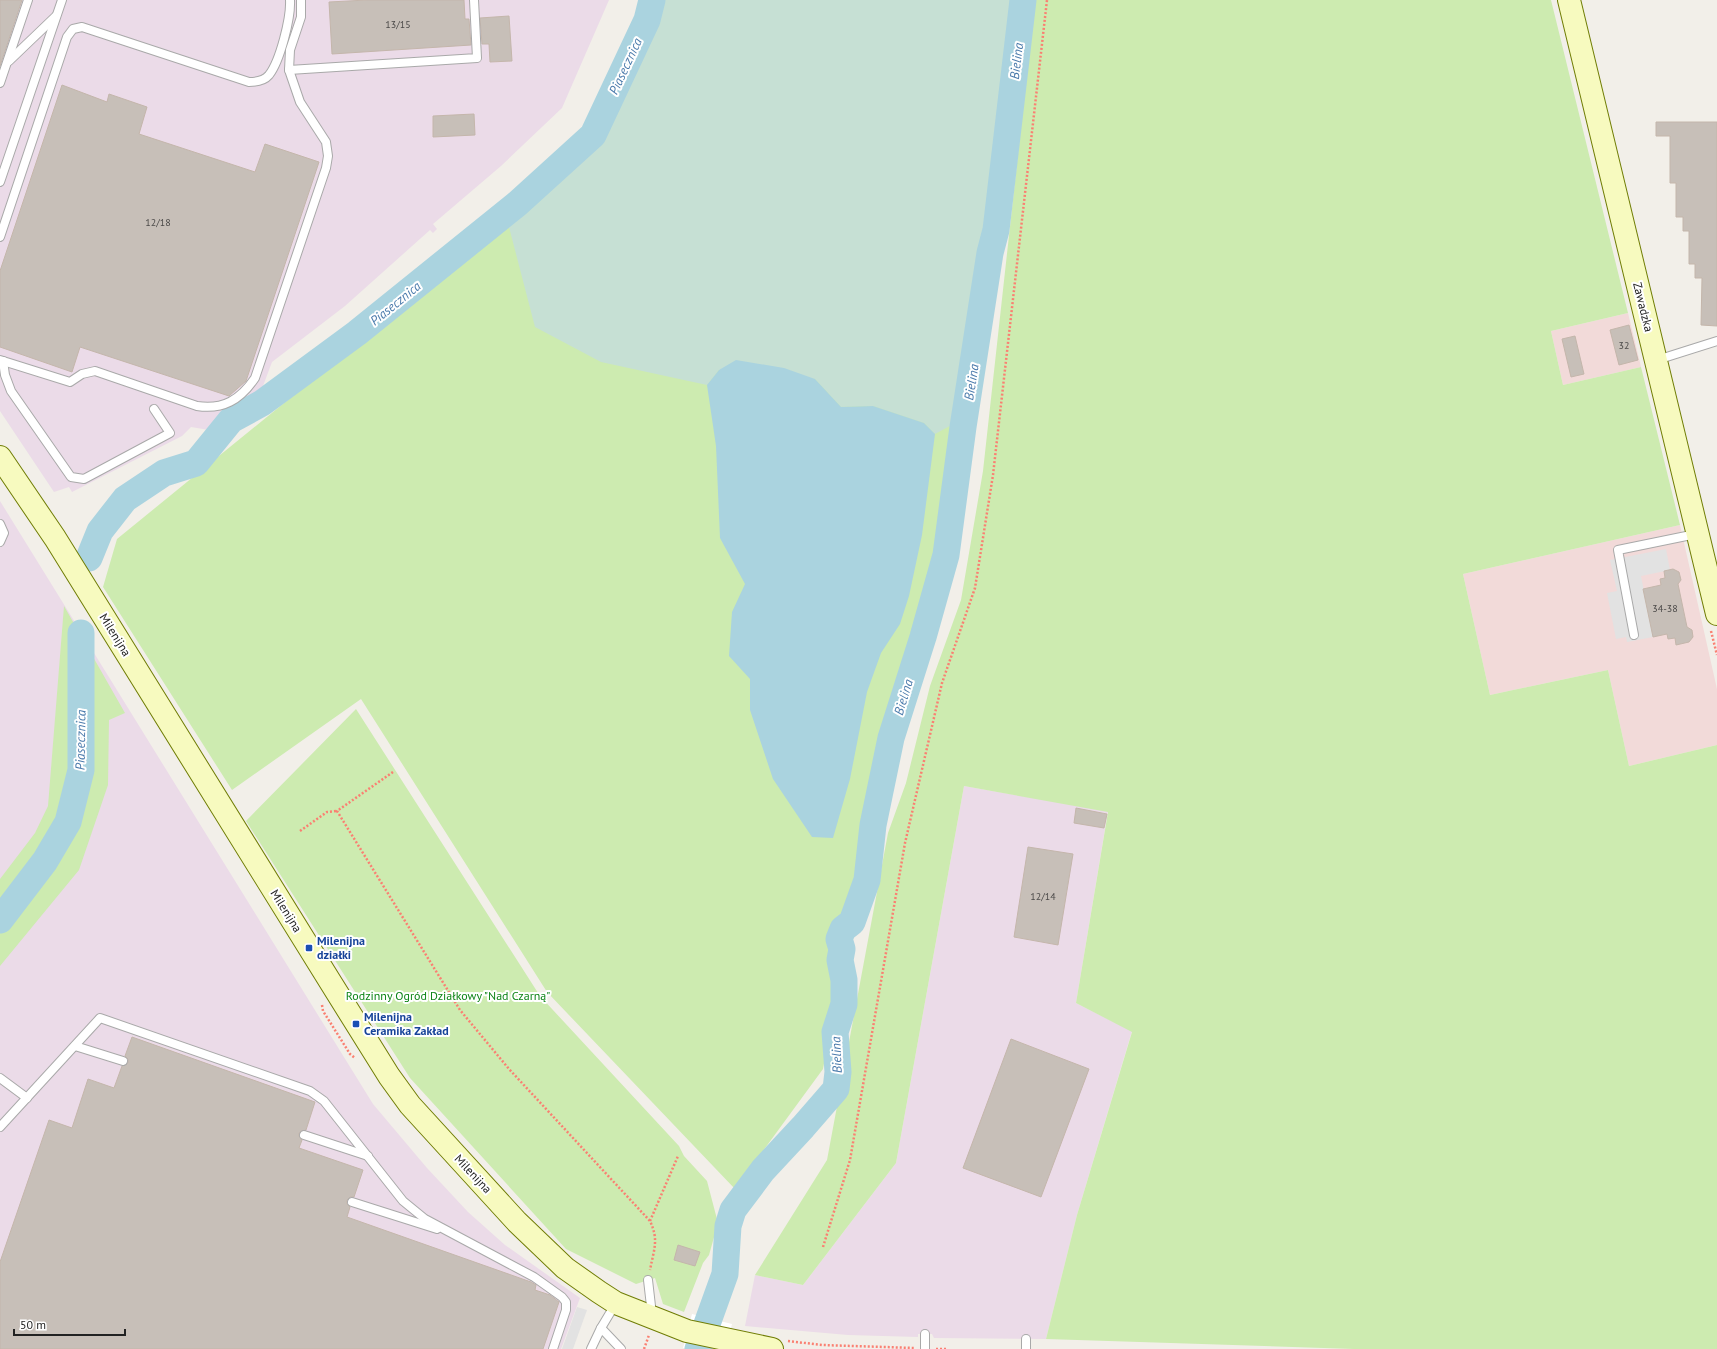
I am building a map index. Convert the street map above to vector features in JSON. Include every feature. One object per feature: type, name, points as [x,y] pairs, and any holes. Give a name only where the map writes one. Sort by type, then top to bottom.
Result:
[{"type":"street","name":"Zawadzka","points":[[1569,0],[1699,533],[1717,614]]},
{"type":"street","name":"Milenijna","points":[[0,457],[55,538],[327,977],[389,1076],[410,1105],[517,1222],[565,1268],[616,1303],[650,1323],[727,1341],[778,1345]]},
{"type":"lane","points":[[0,83],[28,0]]},
{"type":"lane","points":[[0,182],[62,0]]},
{"type":"lane","points":[[0,237],[67,37],[73,29],[82,27],[249,82],[258,82],[268,76],[274,66],[288,27],[290,0]]},
{"type":"lane","points":[[154,409],[170,433],[84,479],[71,477],[10,391],[2,360],[70,382],[82,374],[95,371],[197,406],[210,408],[226,405],[247,389],[255,378],[326,168],[328,156],[326,142],[300,102],[289,70],[290,50],[301,17],[301,0]]},
{"type":"lane","points":[[289,70],[477,58],[474,0]]},
{"type":"lane","points":[[7,63],[56,16]]},
{"type":"lane","points":[[1656,360],[1717,341]]},
{"type":"lane","points":[[0,524],[4,533],[0,542]]},
{"type":"lane","points":[[1634,635],[1618,550],[1699,533]]},
{"type":"lane","points":[[0,1127],[100,1018],[310,1091],[324,1101],[403,1201],[425,1218],[534,1277],[562,1297],[566,1302],[566,1310],[552,1349]]},
{"type":"lane","points":[[75,1046],[123,1061]]},
{"type":"lane","points":[[0,1078],[27,1098]]},
{"type":"lane","points":[[304,1135],[368,1156]]},
{"type":"lane","points":[[352,1202],[457,1236]]},
{"type":"lane","points":[[648,1280],[651,1306],[650,1323]]},
{"type":"lane","points":[[591,1349],[601,1328],[616,1303]]},
{"type":"lane","points":[[601,1328],[621,1349]]},
{"type":"lane","points":[[924,1334],[925,1349]]},
{"type":"lane","points":[[1026,1339],[1026,1349]]},
{"type":"path","points":[[823,1247],[850,1160],[907,836],[942,683],[975,588],[993,475],[1047,0]]},
{"type":"path","points":[[300,831],[328,812],[337,811],[393,772]]},
{"type":"path","points":[[337,811],[460,1010],[509,1069],[650,1221],[655,1232],[655,1242],[648,1280]]},
{"type":"path","points":[[650,1221],[678,1156]]},
{"type":"path","points":[[644,1349],[650,1323]]},
{"type":"path","points":[[778,1345],[947,1349]]},
{"type":"shaded area","points":[[0,0],[609,0],[562,108],[501,166],[433,224],[437,229],[433,233],[430,230],[345,306],[272,362],[263,386],[209,430],[191,427],[182,436],[72,492],[69,487],[54,492],[0,411]]},
{"type":"shaded area","points":[[1628,313],[1641,367],[1563,385],[1551,331]]},
{"type":"shaded area","points":[[0,501],[373,1104],[427,1168],[468,1212],[505,1245],[580,1298],[561,1349],[0,1349]]},
{"type":"shaded area","points":[[1680,525],[1717,689],[1717,745],[1629,766],[1608,670],[1490,695],[1463,574]]},
{"type":"shaded area","points":[[1666,549],[1670,570],[1641,576],[1653,637],[1627,642],[1626,637],[1616,639],[1607,593],[1617,591],[1610,560]]},
{"type":"shaded area","points":[[964,786],[1108,811],[1076,1003],[1132,1031],[1077,1215],[1046,1339],[934,1338],[932,1334],[918,1334],[918,1337],[848,1335],[745,1326],[755,1275],[803,1285],[896,1163]]},
{"type":"shaded area","points":[[577,1307],[587,1310],[573,1349],[562,1349]]},
{"type":"green space","points":[[655,0],[1021,0],[993,229],[941,554],[885,737],[823,1069],[735,1189],[547,992],[361,699],[232,790],[103,587],[117,539],[505,223],[595,137],[649,22]]},
{"type":"green space","points":[[657,0],[1018,0],[990,229],[984,249],[959,421],[935,434],[924,423],[873,406],[841,407],[815,379],[719,370],[707,385],[601,362],[535,327],[509,227],[597,139],[650,24]]},
{"type":"green space","points":[[1035,0],[1551,0],[1628,313],[1551,331],[1563,385],[1641,367],[1680,525],[1463,574],[1490,695],[1608,670],[1629,766],[1717,745],[1717,1349],[1354,1349],[1046,1339],[1077,1215],[1132,1032],[1076,1003],[1108,812],[964,786],[896,1163],[803,1285],[755,1275],[827,1160],[888,833],[906,783],[930,686],[961,600],[983,471]]},
{"type":"green space","points":[[64,606],[125,713],[109,720],[108,785],[79,870],[0,966],[0,879],[35,833],[48,806]]},
{"type":"green space","name":"Rodzinny Ogród Działkowy \"Nad Czarną\"","points":[[356,709],[540,996],[679,1146],[684,1156],[707,1181],[718,1223],[709,1255],[703,1263],[684,1312],[663,1304],[655,1278],[636,1284],[566,1249],[410,1078],[246,821]]},
{"type":"water","points":[[736,360],[784,368],[815,379],[841,407],[873,406],[924,423],[935,434],[922,535],[909,596],[900,624],[881,653],[867,692],[850,779],[833,838],[812,837],[773,779],[750,710],[750,679],[729,656],[732,612],[745,584],[720,538],[716,446],[707,385],[719,370]]},
{"type":"pier","points":[[692,1314],[732,1324],[725,1349],[683,1348]]},
{"type":"building","points":[[0,0],[22,0],[0,66]]},
{"type":"building","points":[[367,0],[464,0],[465,19],[469,19],[471,45],[332,54],[329,2]]},
{"type":"building","points":[[509,16],[512,61],[490,62],[489,44],[482,44],[480,18]]},
{"type":"building","points":[[62,85],[107,102],[109,94],[147,107],[139,134],[255,172],[265,144],[319,162],[246,381],[229,396],[80,347],[72,372],[0,347],[0,271]]},
{"type":"building","points":[[474,114],[475,135],[433,137],[433,116]]},
{"type":"building","points":[[1656,122],[1717,122],[1717,326],[1701,325],[1702,278],[1695,278],[1695,264],[1689,264],[1689,231],[1683,231],[1683,217],[1676,217],[1676,183],[1670,183],[1670,136],[1656,136]]},
{"type":"building","points":[[1629,325],[1638,360],[1619,365],[1610,330]]},
{"type":"building","points":[[1575,336],[1584,374],[1571,377],[1562,339]]},
{"type":"building","points":[[1673,569],[1679,572],[1681,580],[1678,584],[1687,627],[1692,630],[1693,637],[1689,642],[1676,645],[1675,638],[1668,639],[1667,634],[1653,637],[1643,589],[1661,585],[1660,579],[1665,578],[1664,571]]},
{"type":"building","points":[[1076,808],[1107,814],[1104,828],[1074,823]]},
{"type":"building","points":[[1028,847],[1073,854],[1058,945],[1014,937]]},
{"type":"building","points":[[132,1037],[315,1102],[306,1130],[299,1133],[302,1140],[299,1148],[363,1170],[354,1197],[350,1197],[347,1200],[347,1204],[350,1207],[347,1217],[536,1285],[535,1290],[550,1295],[559,1302],[543,1349],[0,1349],[0,1262],[49,1120],[72,1128],[88,1079],[114,1088],[122,1066],[128,1063],[128,1059],[125,1056]]},
{"type":"building","points":[[1011,1039],[1089,1069],[1041,1197],[963,1168]]},
{"type":"building","points":[[678,1245],[700,1252],[695,1266],[674,1260]]},
{"type":"waterway","name":"Piasecznica","points":[[89,558],[100,531],[125,499],[164,473],[196,463],[231,420],[262,403],[357,333],[517,204],[593,135],[647,20],[652,0]]},
{"type":"waterway","name":"Bielina","points":[[698,1349],[725,1274],[728,1226],[733,1210],[763,1170],[836,1089],[838,1072],[835,1032],[844,1004],[844,980],[840,960],[842,949],[839,939],[843,929],[852,922],[867,880],[873,825],[891,738],[923,637],[946,555],[963,427],[990,253],[996,230],[1023,0]]},
{"type":"waterway","name":"Piasecznica","points":[[0,920],[45,861],[68,822],[81,770],[81,633]]},
{"type":"place","name":"Milenijna działki","points":[[309,948]]},
{"type":"place","name":"Milenijna Ceramika Zakład","points":[[356,1024]]}]
